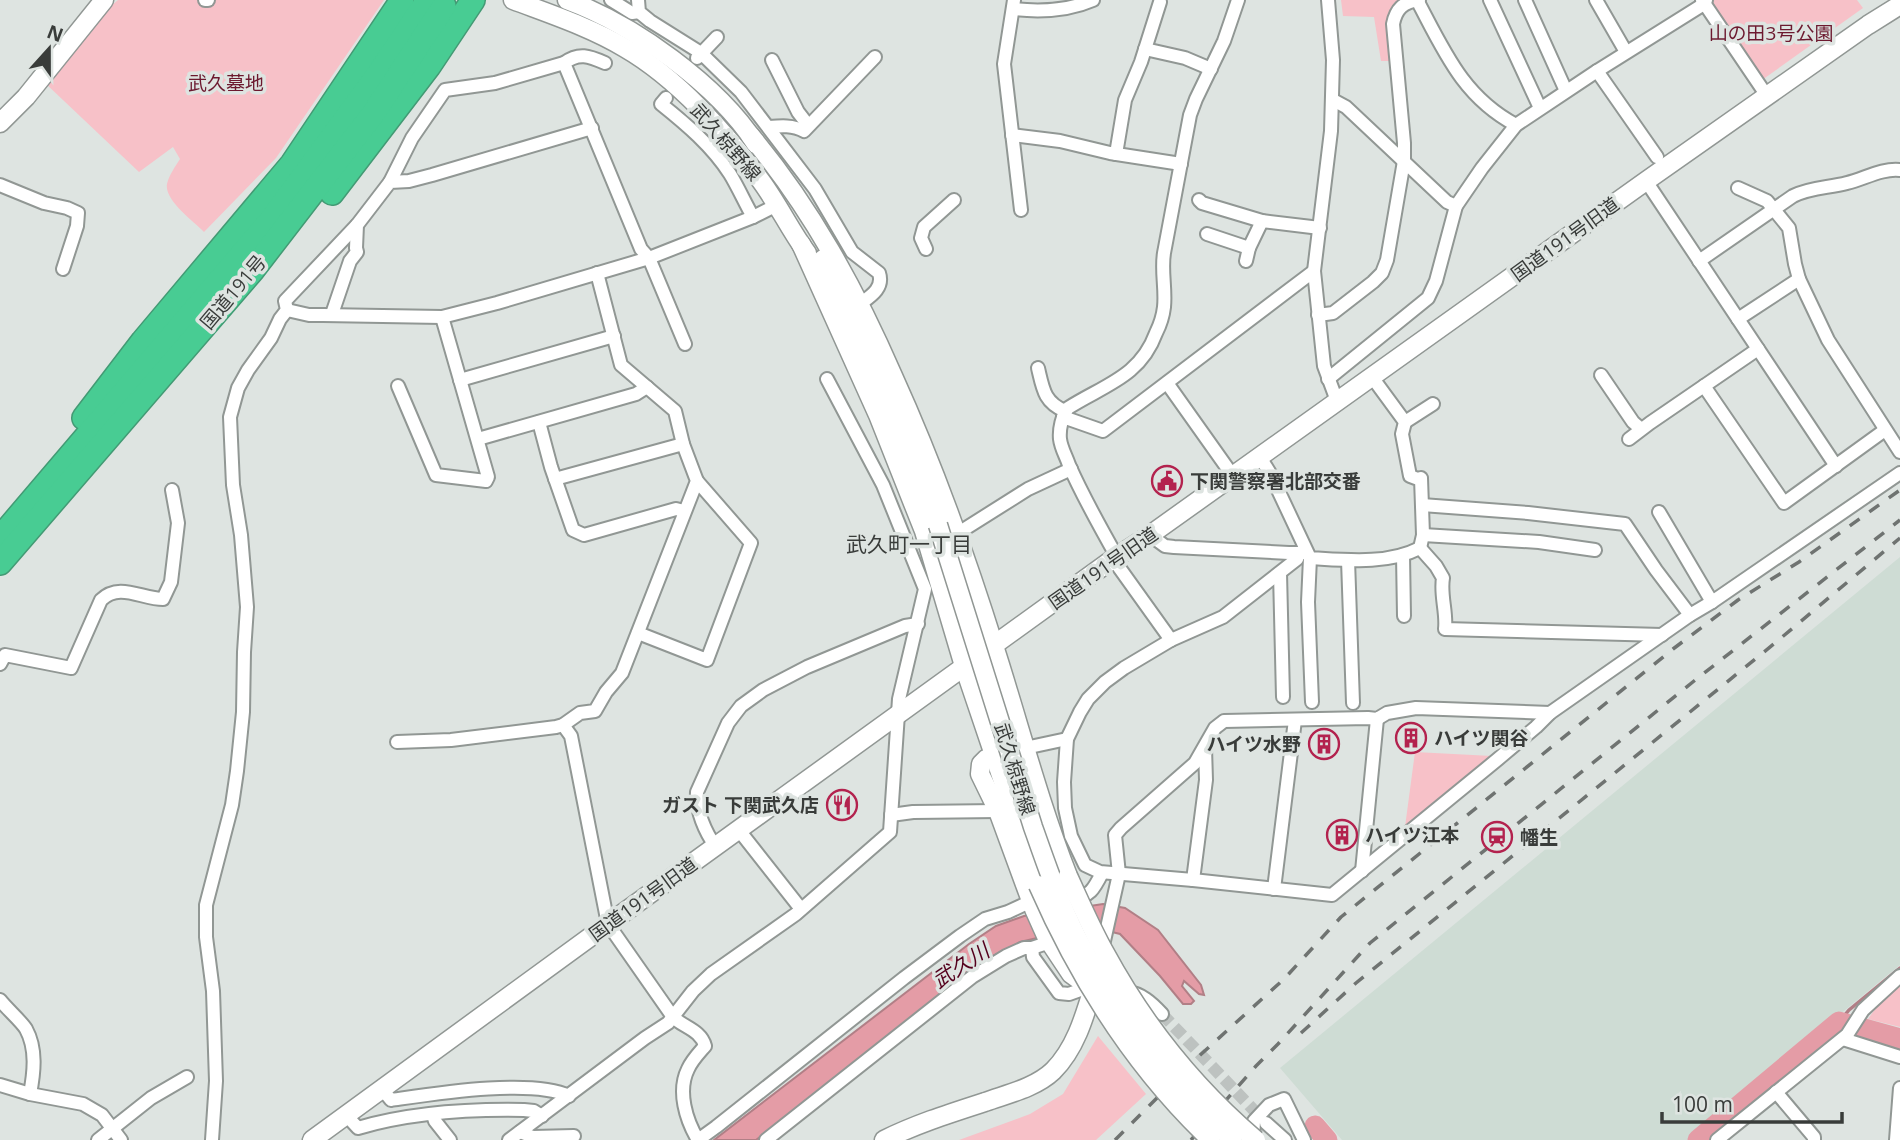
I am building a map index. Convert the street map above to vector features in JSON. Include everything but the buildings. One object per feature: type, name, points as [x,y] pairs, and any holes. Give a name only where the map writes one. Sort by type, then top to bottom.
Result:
[{"type":"highway","points":[[0,538],[97,400],[135,351],[292,164],[402,0]]},
{"type":"highway","points":[[167,369],[192,355],[264,278],[386,124],[429,66],[472,0]]},
{"type":"highway","name":"国道191号","points":[[0,538],[271,220],[379,73],[436,3]]},
{"type":"highway","name":"国道191号","points":[[0,562],[252,271],[373,114],[436,3]]},
{"type":"main road","points":[[0,123],[34,88],[104,0]]},
{"type":"main road","name":"武久椋野線","points":[[513,0],[600,35],[625,48],[662,73],[723,134],[778,205],[870,358]]},
{"type":"main road","name":"武久椋野線","points":[[567,0],[634,33],[707,88],[750,135],[804,222],[870,358],[938,526],[1033,827],[1076,935],[1119,1008],[1147,1048],[1173,1080],[1233,1140]]},
{"type":"main road","name":"国道191号旧道","points":[[312,1140],[1115,558],[1646,181],[1900,5]]},
{"type":"main road","points":[[750,135],[792,187],[812,218],[860,303],[905,401],[971,577],[1050,827],[1068,876],[1104,952],[1135,1004],[1173,1054],[1198,1084],[1254,1140]]},
{"type":"main road","points":[[801,244],[878,415],[924,531],[932,587],[964,666],[1038,885],[1070,953],[1111,1021],[1149,1075],[1211,1140]]},
{"type":"main road","points":[[932,587],[971,577]]},
{"type":"main road","points":[[884,1140],[920,1124],[1025,1088],[1050,1073],[1066,1054],[1079,1030],[1094,985],[1082,982],[1070,974],[1049,940],[1033,906],[998,811],[980,774],[981,764],[993,755]]},
{"type":"street","points":[[611,0],[632,13],[639,6],[650,21],[699,56],[741,92],[815,189],[852,252],[878,273],[880,282],[877,290],[860,303]]},
{"type":"street","points":[[1021,210],[1004,64],[1014,4],[1038,11],[1060,9],[1093,0]]},
{"type":"street","points":[[1171,640],[1115,558],[1080,492],[1059,436],[1068,408],[1133,369],[1144,358],[1155,337],[1163,311],[1165,285],[1162,263],[1190,115],[1224,40],[1238,0]]},
{"type":"street","points":[[1328,0],[1333,60],[1332,131],[1314,271],[1324,366],[1337,401]]},
{"type":"street","points":[[1318,316],[1333,313],[1373,282],[1382,273],[1387,260],[1404,161],[1393,24],[1395,14],[1401,7],[1418,0],[1446,54],[1467,85],[1490,108],[1516,125]]},
{"type":"street","points":[[1490,0],[1540,108]]},
{"type":"street","points":[[1525,0],[1566,91]]},
{"type":"street","points":[[1596,0],[1626,52]]},
{"type":"street","points":[[1328,379],[1427,298],[1436,281],[1456,206],[1516,125],[1704,1],[1767,96]]},
{"type":"street","points":[[1116,154],[1125,100],[1146,49],[1160,2]]},
{"type":"street","points":[[699,56],[717,37]]},
{"type":"street","points":[[1146,49],[1211,69]]},
{"type":"street","points":[[287,310],[285,301],[358,225],[390,182],[412,138],[445,89],[495,83],[564,63],[584,54],[605,63]]},
{"type":"street","points":[[769,127],[785,126],[804,131],[875,57]]},
{"type":"street","points":[[772,60],[798,112],[808,125]]},
{"type":"street","points":[[564,63],[641,249],[649,258],[685,344]]},
{"type":"street","points":[[1597,71],[1657,157]]},
{"type":"street","points":[[666,97],[661,104],[690,128],[719,160],[730,174],[752,217]]},
{"type":"street","points":[[1333,100],[1346,107],[1447,202],[1456,206]]},
{"type":"street","points":[[390,182],[409,181],[432,175],[592,128]]},
{"type":"street","points":[[1012,135],[1181,164]]},
{"type":"street","points":[[1699,261],[1807,189],[1833,187],[1885,171],[1900,170]]},
{"type":"street","points":[[1646,181],[1836,466]]},
{"type":"street","points":[[0,185],[78,213],[77,226],[63,268]]},
{"type":"street","points":[[1738,188],[1767,201],[1789,228],[1799,279],[1834,352],[1900,452]]},
{"type":"street","points":[[926,249],[921,238],[924,227],[954,200]]},
{"type":"street","points":[[1199,200],[1262,221],[1320,228]]},
{"type":"street","points":[[287,310],[309,315],[442,317],[649,258],[778,205]]},
{"type":"street","points":[[1207,234],[1248,255],[1262,221]]},
{"type":"street","points":[[332,314],[350,261],[357,253],[358,225]]},
{"type":"street","points":[[1038,368],[1048,401],[1064,414],[1104,432],[1314,271]]},
{"type":"street","points":[[597,273],[621,365],[675,411],[683,444],[697,481],[751,542],[707,660],[638,633]]},
{"type":"street","points":[[1738,319],[1799,279]]},
{"type":"street","points":[[212,1140],[216,1081],[214,1004],[206,905],[232,805],[237,771],[243,712],[247,607],[244,556],[233,485],[230,417],[238,388],[287,310]]},
{"type":"street","points":[[398,386],[436,475],[486,481],[488,477],[478,439],[442,317]]},
{"type":"street","points":[[460,380],[614,336]]},
{"type":"street","points":[[1629,439],[1758,349]]},
{"type":"street","points":[[1601,375],[1633,422],[1641,429]]},
{"type":"street","points":[[1372,377],[1405,422]]},
{"type":"street","points":[[515,1136],[668,1023],[693,991],[711,974],[801,909],[890,832],[899,699],[918,624],[932,587],[883,485],[827,379]]},
{"type":"street","points":[[1167,383],[1233,476]]},
{"type":"street","points":[[1704,386],[1784,503],[1885,430]]},
{"type":"street","points":[[478,439],[636,394],[647,387]]},
{"type":"street","points":[[1433,404],[1405,422],[1402,434],[1410,476],[1422,478],[1421,542],[1443,578],[1445,629],[1662,635]]},
{"type":"street","points":[[539,422],[573,530],[584,535],[676,509],[684,511]]},
{"type":"street","points":[[555,479],[683,444]]},
{"type":"street","points":[[1260,457],[1292,517],[1305,554],[1312,702]]},
{"type":"street","points":[[963,530],[1028,489],[1071,469]]},
{"type":"street","points":[[1305,554],[1223,617],[1171,640],[1124,668],[1105,682],[1084,706],[1067,740],[1064,782],[1065,808],[1071,836],[1085,866],[1102,873],[1332,895],[1498,760],[1550,713],[1900,473]]},
{"type":"street","points":[[397,742],[451,740],[563,725],[580,713],[595,711],[622,673],[697,481]]},
{"type":"street","points":[[0,664],[5,655],[71,668],[101,600],[106,595],[121,592],[163,599],[171,582],[178,523],[172,490]]},
{"type":"street","points":[[1422,505],[1625,524],[1690,615]]},
{"type":"street","points":[[1660,512],[1712,602]]},
{"type":"street","points":[[1150,535],[1159,542],[1174,547],[1305,554],[1349,560],[1403,555],[1421,542],[1539,542],[1595,550]]},
{"type":"street","points":[[1403,555],[1404,616]]},
{"type":"street","points":[[1349,560],[1353,703]]},
{"type":"street","points":[[1280,573],[1283,697]]},
{"type":"street","points":[[716,848],[707,835],[696,792],[728,723],[741,706],[763,690],[807,667],[905,626],[918,624]]},
{"type":"street","points":[[1094,985],[1119,874],[1115,835],[1195,763],[1215,728],[1224,721],[1377,719],[1387,713],[1416,708],[1550,713]]},
{"type":"street","points":[[993,755],[1008,738],[1016,719]]},
{"type":"street","points":[[1362,871],[1377,719]]},
{"type":"street","points":[[1274,889],[1295,720]]},
{"type":"street","points":[[563,725],[571,736],[608,924],[673,1017],[705,1041],[705,1046],[688,1069],[684,1085],[688,1123],[698,1140],[904,978],[985,919],[1033,906],[1083,898],[1092,890],[1102,873]]},
{"type":"street","points":[[1026,748],[1067,740]]},
{"type":"street","points":[[1193,880],[1206,780],[1205,748]]},
{"type":"street","points":[[891,815],[913,812],[998,811]]},
{"type":"street","points":[[738,829],[801,909]]},
{"type":"street","points":[[766,1140],[972,977],[1006,956],[1049,940]]},
{"type":"street","points":[[1032,948],[1033,957],[1059,993],[1069,994],[1094,985],[1137,993],[1162,1014]]},
{"type":"street","points":[[1717,1140],[1845,1037],[1863,1010],[1900,976]]},
{"type":"street","points":[[0,1000],[25,1028],[30,1041],[34,1065],[30,1094]]},
{"type":"street","points":[[1845,1037],[1900,1057]]},
{"type":"street","points":[[98,1140],[151,1098],[187,1077]]},
{"type":"street","points":[[0,1085],[83,1104],[102,1115],[121,1140]]},
{"type":"street","points":[[382,1089],[391,1100],[506,1088],[546,1090],[569,1096]]},
{"type":"street","points":[[1896,1140],[1900,1088]]},
{"type":"street","points":[[1776,1092],[1814,1140]]},
{"type":"street","points":[[1254,1140],[1254,1121],[1269,1105],[1284,1100],[1304,1140]]},
{"type":"street","points":[[346,1115],[358,1128],[459,1112],[534,1111],[542,1116]]},
{"type":"street","points":[[433,1115],[450,1140]]},
{"type":"street","points":[[1266,1123],[1285,1140]]},
{"type":"street","points":[[515,1136],[574,1136]]},
{"type":"shaded area","points":[[1900,557],[1900,965],[1687,1140],[1342,1140],[1280,1068]]},
{"type":"green space","name":"武久墓地","points":[[118,0],[384,0],[276,158],[204,232],[174,203],[167,190],[169,177],[180,159],[173,147],[139,172],[44,82]]},
{"type":"green space","points":[[1341,0],[1404,0],[1393,61],[1381,61],[1374,17],[1343,16]]},
{"type":"green space","name":"山の田3号公園","points":[[1713,0],[1857,0],[1863,8],[1762,80],[1711,5]]},
{"type":"green space","points":[[1415,752],[1492,756],[1405,827]]},
{"type":"green space","points":[[1900,980],[1900,1027],[1868,1019],[1888,991]]},
{"type":"green space","points":[[1098,1036],[1146,1094],[1096,1140],[959,1140],[1030,1114],[1063,1094]]},
{"type":"water","points":[[1103,904],[1125,908],[1158,930],[1201,985],[1204,995],[1184,981],[1182,986],[1194,1001],[1191,1004],[1183,1004],[1120,934],[1104,930],[1020,942],[981,962],[756,1140],[714,1140],[996,926],[1024,916]]},
{"type":"waterway","points":[[1839,1022],[1849,1010],[1900,968]]},
{"type":"waterway","name":"武久川","points":[[1698,1140],[1839,1022],[1900,1039]]},
{"type":"waterway","name":"武久川","points":[[1315,1126],[1327,1140]]},
{"type":"tunnel","points":[[1162,1014],[1266,1123]]},
{"type":"railway","points":[[1115,1140],[1198,1057],[1284,979],[1341,917],[1673,649],[1738,600],[1799,562],[1900,490]]},
{"type":"railway","points":[[1191,1140],[1370,943],[1694,681],[1900,520]]},
{"type":"railway","points":[[1301,1033],[1356,983],[1775,643],[1900,538]]},
{"type":"place","name":"下関警察署北部交番","points":[[1167,481]]},
{"type":"place","name":"ハイツ関谷","points":[[1411,738]]},
{"type":"place","name":"ハイツ水野","points":[[1324,744]]},
{"type":"place","name":"ガスト 下関武久店","points":[[842,805]]},
{"type":"place","name":"ハイツ江本","points":[[1342,835]]},
{"type":"place","name":"幡生","points":[[1497,837]]},
{"type":"district","name":"武久町一丁目","points":[[909,545]]}]
